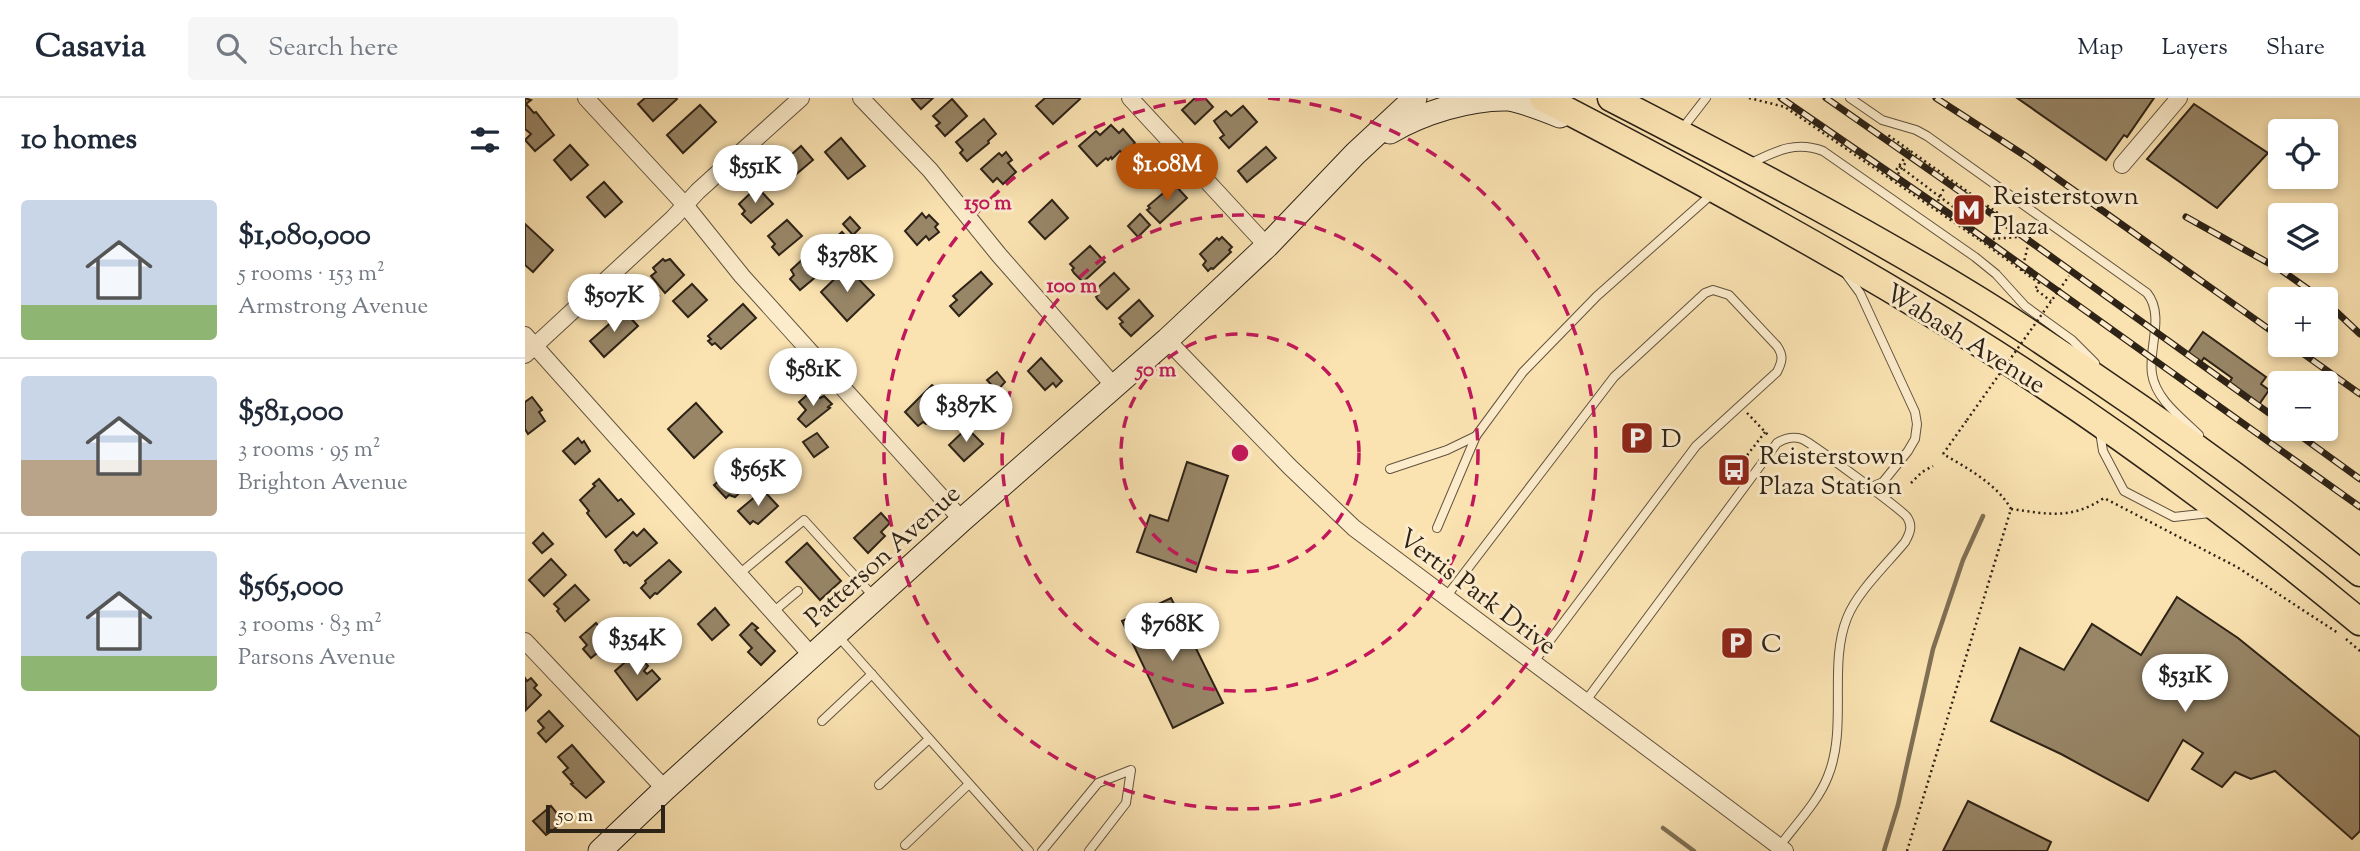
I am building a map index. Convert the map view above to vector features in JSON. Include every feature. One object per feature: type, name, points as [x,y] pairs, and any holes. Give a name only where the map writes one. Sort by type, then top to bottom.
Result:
[{"type":"main road","name":"Wabash Avenue","points":[[1543,98],[1717,189],[1963,333],[2100,425],[2218,511],[2360,622]]},
{"type":"main road","name":"Wabash Avenue","points":[[1611,98],[1745,166],[1979,300],[2140,407],[2259,493],[2360,573]]},
{"type":"main road","points":[[1621,98],[1645,115]]},
{"type":"main road","name":"Patterson Avenue","points":[[600,851],[836,634],[1167,340],[1268,246],[1355,154],[1412,99]]},
{"type":"main road","points":[[1355,154],[1428,112],[1468,101],[1506,99],[1536,106],[1634,145]]},
{"type":"street","points":[[586,98],[685,205],[742,276],[963,520]]},
{"type":"street","points":[[801,98],[528,346],[812,656]]},
{"type":"street","points":[[861,98],[930,170],[999,255],[1115,387]]},
{"type":"street","points":[[1130,98],[1268,246]]},
{"type":"street","points":[[2122,165],[2179,98]]},
{"type":"street","name":"Vertis Park Drive","points":[[1167,340],[1290,467],[1355,528],[1782,849]]},
{"type":"street","points":[[525,641],[665,789]]},
{"type":"lane","points":[[1680,132],[1706,98]]},
{"type":"lane","points":[[1850,98],[1882,120],[1927,136],[2141,288],[2152,299],[2155,308],[2152,375],[2157,389],[2169,406],[2259,493]]},
{"type":"lane","points":[[1745,166],[1800,145],[1823,152],[1975,257],[1996,274],[2025,306],[2072,340],[2140,407]]},
{"type":"lane","points":[[1437,527],[1476,436],[1532,363],[1598,296],[1717,189]]},
{"type":"lane","points":[[1832,255],[1860,293],[1915,412],[1917,424],[1915,439],[1908,451],[1883,482],[1868,488]]},
{"type":"lane","points":[[1446,597],[1614,377],[1705,293],[1713,290],[1728,295],[1782,353],[1782,362],[1777,372],[1696,446],[1533,663]]},
{"type":"lane","points":[[2100,425],[2103,451],[2124,491],[2174,517],[2218,511]]},
{"type":"lane","points":[[1389,469],[1437,454],[1476,436]]},
{"type":"lane","points":[[1585,702],[1777,443],[1785,438],[1805,440],[1906,516],[1910,533],[1853,606],[1846,619],[1840,650],[1837,733],[1828,776],[1782,849]]},
{"type":"lane","points":[[739,574],[804,520],[876,598]]},
{"type":"lane","points":[[773,612],[798,591]]},
{"type":"lane","points":[[836,634],[1029,851]]},
{"type":"lane","points":[[822,720],[872,674]]},
{"type":"lane","points":[[879,785],[929,739]]},
{"type":"lane","points":[[1042,851],[1098,783],[1131,770],[1126,803],[1089,851]]},
{"type":"lane","points":[[905,845],[969,783]]},
{"type":"path","points":[[1748,98],[1785,107],[2039,283],[2035,289],[2051,301]]},
{"type":"path","points":[[1879,129],[2030,236]]},
{"type":"path","points":[[1890,179],[1910,150]]},
{"type":"path","points":[[1898,174],[1900,167],[1906,162]]},
{"type":"path","points":[[1900,167],[1964,215]]},
{"type":"path","points":[[1938,201],[1944,188]]},
{"type":"path","points":[[1956,224],[1978,199]]},
{"type":"path","points":[[1980,240],[2030,236]]},
{"type":"path","points":[[2022,271],[2030,236]]},
{"type":"path","points":[[1907,851],[2011,509],[2005,499],[1972,471],[1943,453],[2069,276]]},
{"type":"path","points":[[1740,405],[1777,443]]},
{"type":"path","points":[[1733,487],[1732,474],[1765,432]]},
{"type":"path","points":[[1911,483],[1933,466]]},
{"type":"path","points":[[2011,509],[2060,515],[2092,506],[2104,498],[2237,567],[2338,633],[2360,651]]},
{"type":"building","points":[[525,98],[531,100],[526,104],[554,135],[535,151],[525,140],[531,134],[525,129]]},
{"type":"building","points":[[645,98],[677,99],[653,121],[638,104]]},
{"type":"building","points":[[913,98],[933,98],[921,109]]},
{"type":"building","points":[[1045,98],[1080,99],[1053,124],[1036,106]]},
{"type":"building","points":[[1195,98],[1205,98],[1213,107],[1195,124],[1182,110]]},
{"type":"building","points":[[2017,98],[2154,98],[2127,137],[2124,135],[2106,160]]},
{"type":"building","points":[[952,99],[967,116],[945,136],[936,126],[940,123],[933,116]]},
{"type":"building","points":[[2194,104],[2268,153],[2217,208],[2147,159]]},
{"type":"building","points":[[700,105],[716,122],[683,153],[667,135]]},
{"type":"building","points":[[1243,106],[1257,122],[1229,148],[1220,138],[1224,135],[1214,121],[1226,111],[1231,116]]},
{"type":"building","points":[[984,119],[996,134],[967,161],[956,142]]},
{"type":"building","points":[[1111,125],[1119,133],[1123,129],[1135,143],[1123,154],[1120,151],[1112,159],[1106,158],[1097,166],[1079,146],[1096,131],[1100,135]]},
{"type":"building","points":[[841,138],[865,166],[848,179],[825,152]]},
{"type":"building","points":[[570,145],[588,165],[571,180],[554,160]]},
{"type":"building","points":[[801,146],[813,160],[794,176],[783,162]]},
{"type":"building","points":[[1266,147],[1276,158],[1247,182],[1238,171]]},
{"type":"building","points":[[1006,152],[1012,160],[1008,163],[1016,172],[1003,184],[997,178],[993,182],[981,169],[999,153],[1002,156]]},
{"type":"building","points":[[604,182],[622,202],[605,217],[587,197]]},
{"type":"building","points":[[1174,184],[1187,198],[1160,223],[1147,210],[1150,208],[1148,206]]},
{"type":"building","points":[[757,187],[773,204],[751,223],[742,214],[745,211],[739,204]]},
{"type":"building","points":[[1052,200],[1068,218],[1045,239],[1029,222]]},
{"type":"building","points":[[922,213],[926,218],[929,215],[938,224],[935,227],[939,232],[929,240],[926,236],[917,245],[905,231]]},
{"type":"building","points":[[1140,214],[1150,225],[1138,237],[1128,226]]},
{"type":"building","points":[[850,217],[860,228],[853,235],[843,224]]},
{"type":"building","points":[[787,220],[802,236],[779,255],[768,236]]},
{"type":"building","points":[[525,224],[553,250],[533,272],[525,265]]},
{"type":"building","points":[[842,232],[854,249],[842,260],[828,244]]},
{"type":"building","points":[[1222,237],[1232,247],[1229,250],[1231,252],[1208,271],[1203,265],[1206,261],[1200,254],[1217,238],[1219,240]]},
{"type":"building","points":[[819,244],[829,254],[824,259],[830,265],[800,290],[790,279],[794,275],[791,270]]},
{"type":"building","points":[[1090,246],[1105,262],[1083,282],[1070,264]]},
{"type":"building","points":[[663,259],[670,259],[684,275],[665,293],[651,276],[656,272],[653,268]]},
{"type":"building","points":[[847,267],[874,295],[847,321],[821,292]]},
{"type":"building","points":[[981,272],[992,284],[959,316],[950,306],[957,300],[953,296]]},
{"type":"building","points":[[1114,273],[1129,289],[1107,309],[1094,291]]},
{"type":"building","points":[[648,283],[659,296],[645,309],[634,296]]},
{"type":"building","points":[[692,284],[707,300],[688,317],[673,301]]},
{"type":"building","points":[[1139,300],[1153,316],[1131,336],[1120,324],[1123,322],[1119,318]]},
{"type":"building","points":[[743,304],[756,318],[721,349],[715,343],[712,345],[708,336]]},
{"type":"building","points":[[624,311],[638,326],[604,357],[590,341]]},
{"type":"building","points":[[2203,332],[2266,377],[2261,384],[2268,391],[2258,406],[2228,385],[2232,378],[2204,358],[2201,362],[2188,353]]},
{"type":"building","points":[[1041,358],[1062,381],[1056,387],[1053,383],[1045,390],[1028,371]]},
{"type":"building","points":[[997,372],[1005,382],[997,391],[987,380]]},
{"type":"building","points":[[932,385],[937,389],[933,393],[943,403],[926,424],[923,422],[918,426],[905,412]]},
{"type":"building","points":[[813,390],[820,398],[824,396],[832,404],[806,427],[798,419],[806,410],[799,402]]},
{"type":"building","points":[[532,397],[542,410],[539,412],[545,421],[528,434],[525,429],[525,402]]},
{"type":"building","points":[[696,403],[722,432],[694,458],[668,429]]},
{"type":"building","points":[[967,428],[983,444],[964,461],[949,445]]},
{"type":"building","points":[[817,433],[828,447],[814,457],[803,442]]},
{"type":"building","points":[[578,438],[582,443],[584,441],[590,451],[575,464],[563,451]]},
{"type":"building","points":[[1187,462],[1228,476],[1196,572],[1137,552],[1150,515],[1168,521]]},
{"type":"building","points":[[739,463],[754,479],[735,497],[729,495],[726,498],[714,485]]},
{"type":"building","points":[[599,479],[618,501],[621,499],[634,514],[606,537],[580,500]]},
{"type":"building","points":[[763,490],[778,506],[758,524],[753,521],[750,524],[738,511]]},
{"type":"building","points":[[881,513],[890,523],[881,532],[885,536],[868,553],[854,538]]},
{"type":"building","points":[[644,529],[657,543],[630,566],[624,563],[615,550],[633,532],[637,536]]},
{"type":"building","points":[[543,533],[553,544],[542,553],[533,543]]},
{"type":"building","points":[[807,543],[841,581],[820,600],[786,562]]},
{"type":"building","points":[[551,559],[566,575],[544,596],[529,580]]},
{"type":"building","points":[[669,560],[681,572],[650,598],[641,588],[645,581]]},
{"type":"building","points":[[575,585],[589,600],[565,621],[554,604]]},
{"type":"building","points":[[2177,597],[2238,638],[2360,737],[2360,831],[2352,839],[2275,771],[2251,779],[2235,772],[2222,787],[2192,769],[2203,753],[2183,740],[2148,801],[2061,754],[1991,721],[2020,648],[2064,670],[2092,624],[2141,655]]},
{"type":"building","points":[[1171,598],[1223,703],[1173,728],[1122,621]]},
{"type":"building","points":[[715,608],[729,625],[712,640],[698,624]]},
{"type":"building","points":[[596,623],[612,641],[591,658],[583,649],[587,645],[580,637]]},
{"type":"building","points":[[752,623],[758,628],[755,630],[775,651],[761,665],[748,652],[752,648],[740,635]]},
{"type":"building","points":[[631,657],[636,662],[641,658],[648,666],[644,671],[647,674],[652,670],[660,679],[637,700],[615,671]]},
{"type":"building","points":[[525,678],[527,681],[531,678],[537,685],[534,688],[541,695],[526,710]]},
{"type":"building","points":[[549,711],[563,726],[546,742],[538,733],[544,728],[538,721]]},
{"type":"building","points":[[572,745],[604,782],[586,798],[571,784],[573,783],[563,772],[568,768],[558,757]]},
{"type":"building","points":[[1968,801],[2051,842],[2047,851],[1943,851]]},
{"type":"building","points":[[551,806],[564,822],[546,835],[533,821]]},
{"type":"waterway","points":[[1884,851],[1898,805],[1933,649],[1963,560],[1983,516]]},
{"type":"waterway","points":[[1663,828],[1694,851]]},
{"type":"railway","points":[[1781,98],[1960,221],[2360,507]]},
{"type":"railway","points":[[1826,98],[2268,412]]},
{"type":"railway","points":[[1936,98],[2027,157],[2268,328]]},
{"type":"railway","points":[[2186,217],[2281,270],[2305,287]]},
{"type":"railway","points":[[2338,313],[2360,334]]},
{"type":"railway","points":[[2308,357],[2360,394]]},
{"type":"railway","points":[[2308,441],[2360,479]]},
{"type":"place","name":"Reisterstown Plaza","points":[[1969,210]]},
{"type":"place","name":"D","points":[[1637,438]]},
{"type":"place","name":"Reisterstown Plaza Station","points":[[1734,470]]},
{"type":"place","name":"C","points":[[1737,643]]}]
